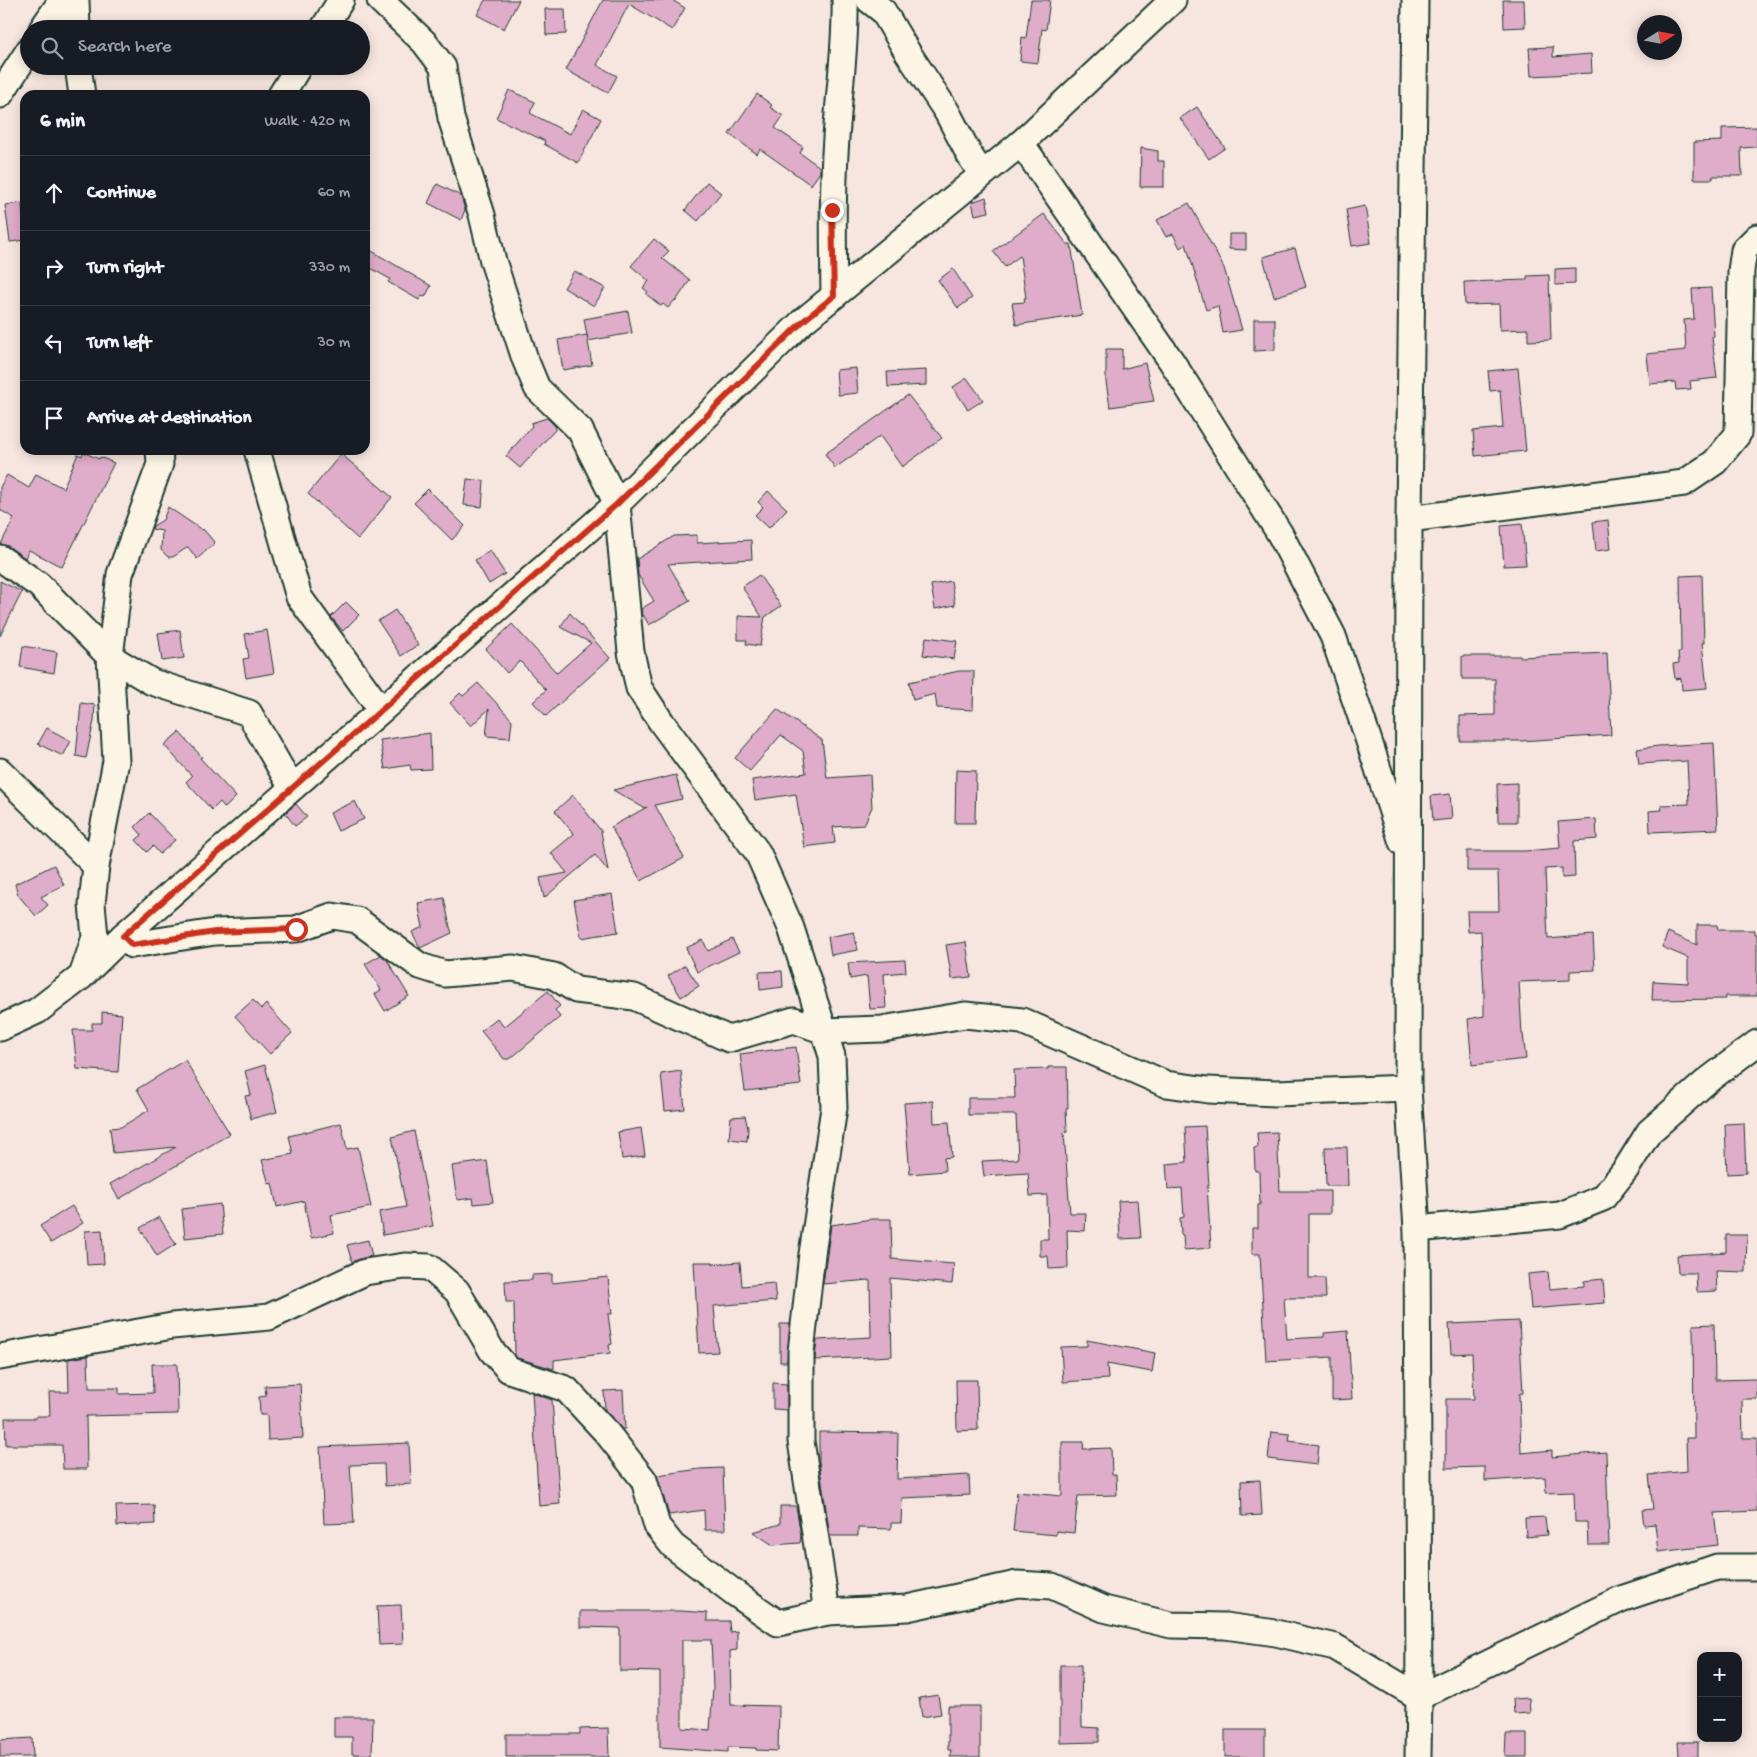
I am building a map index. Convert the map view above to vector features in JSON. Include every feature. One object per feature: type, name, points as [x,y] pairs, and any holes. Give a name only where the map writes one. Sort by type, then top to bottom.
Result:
[{"type":"street","points":[[48,20],[62,0]]},
{"type":"street","points":[[76,0],[77,20]]},
{"type":"street","points":[[329,20],[342,0]]},
{"type":"street","points":[[380,0],[424,42],[443,67],[451,118],[482,215],[493,261],[525,359],[537,388],[580,430],[617,504],[631,652],[639,688],[662,724],[758,853],[791,928],[832,1056],[834,1108],[812,1254],[802,1352],[801,1442],[827,1612]]},
{"type":"street","points":[[834,296],[832,210],[838,114],[846,31],[845,0]]},
{"type":"street","points":[[869,0],[883,11],[947,112],[970,156],[982,174]]},
{"type":"street","points":[[1415,0],[1409,519],[1408,1088],[1417,1230],[1420,1697],[1418,1757]]},
{"type":"street","points":[[0,1028],[38,1011],[81,977],[123,936],[617,504],[802,322],[1021,143],[1164,4]]},
{"type":"street","points":[[0,95],[20,64]]},
{"type":"street","points":[[79,75],[81,90]]},
{"type":"street","points":[[283,90],[293,75]]},
{"type":"street","points":[[1021,143],[1172,362],[1280,534],[1332,636],[1409,863]]},
{"type":"street","points":[[1409,519],[1684,483],[1715,462],[1738,434],[1744,250],[1757,237]]},
{"type":"street","points":[[81,977],[95,936],[92,904],[96,866],[116,761],[110,657],[120,574],[160,464],[159,455]]},
{"type":"street","points":[[258,455],[299,597],[381,710]]},
{"type":"street","points":[[0,558],[39,585],[110,657],[152,682],[249,713],[292,788]]},
{"type":"street","points":[[0,771],[96,866]]},
{"type":"street","points":[[123,936],[132,945],[215,932],[296,929],[332,916],[357,920],[420,966],[445,974],[513,968],[554,976],[576,990],[634,997],[730,1039],[794,1020],[824,1031],[882,1029],[965,1015],[1022,1022],[1166,1084],[1208,1090],[1276,1093],[1408,1088]]},
{"type":"street","points":[[1417,1230],[1560,1215],[1602,1198],[1626,1169],[1649,1132],[1707,1081],[1757,1043]]},
{"type":"street","points":[[0,1357],[172,1326],[269,1317],[366,1272],[405,1266],[429,1267],[457,1291],[492,1352],[508,1370],[566,1389],[607,1433],[644,1480],[658,1526],[673,1546],[778,1623],[827,1612],[907,1608],[1017,1584],[1052,1586],[1104,1609],[1171,1625],[1224,1626],[1276,1633],[1335,1647],[1420,1697]]},
{"type":"street","points":[[1420,1697],[1621,1599],[1717,1567],[1757,1567]]},
{"type":"building","points":[[485,0],[519,0],[504,29],[477,15]]},
{"type":"building","points":[[603,0],[672,0],[685,8],[672,30],[629,4],[597,65],[617,76],[608,93],[566,70]]},
{"type":"building","points":[[1031,0],[1050,0],[1046,30],[1042,29],[1038,63],[1020,61],[1022,37],[1026,38]]},
{"type":"building","points":[[1503,0],[1524,0],[1525,27],[1504,28]]},
{"type":"building","points":[[545,9],[565,9],[566,34],[546,35]]},
{"type":"building","points":[[1553,47],[1553,57],[1591,54],[1592,73],[1531,76],[1529,48]]},
{"type":"building","points":[[509,90],[535,102],[530,113],[570,134],[583,109],[601,119],[578,163],[544,144],[545,141],[496,118]]},
{"type":"building","points":[[757,94],[772,105],[770,107],[783,116],[775,128],[803,147],[800,153],[820,167],[820,172],[811,185],[760,149],[757,154],[729,134]]},
{"type":"building","points":[[1197,107],[1225,148],[1209,159],[1180,118]]},
{"type":"building","points":[[1757,127],[1757,147],[1741,148],[1742,176],[1713,176],[1713,179],[1694,179],[1694,142],[1722,141],[1722,128]]},
{"type":"building","points":[[1141,148],[1158,151],[1158,161],[1164,161],[1164,187],[1140,187]]},
{"type":"building","points":[[707,182],[721,193],[698,221],[685,210]]},
{"type":"building","points":[[437,184],[461,196],[465,210],[461,220],[428,203]]},
{"type":"building","points":[[986,197],[989,212],[975,215],[972,202]]},
{"type":"building","points":[[20,203],[20,241],[10,242],[5,205]]},
{"type":"building","points":[[1189,203],[1224,268],[1242,330],[1223,333],[1218,306],[1206,310],[1186,244],[1180,248],[1173,234],[1166,237],[1157,220]]},
{"type":"building","points":[[1365,206],[1371,243],[1352,246],[1346,210]]},
{"type":"building","points":[[1044,214],[1067,244],[1071,244],[1082,315],[1016,325],[1012,303],[1025,302],[1024,298],[1026,298],[1020,256],[1005,267],[993,251]]},
{"type":"building","points":[[1229,234],[1246,234],[1246,250],[1229,249]]},
{"type":"building","points":[[654,239],[669,251],[662,258],[690,280],[676,301],[668,308],[663,304],[661,306],[646,294],[648,292],[643,288],[649,281],[631,266]]},
{"type":"building","points":[[1295,248],[1306,287],[1274,297],[1263,257]]},
{"type":"building","points":[[370,250],[431,286],[425,297],[422,296],[419,300],[388,282],[390,279],[370,268]]},
{"type":"building","points":[[1575,268],[1575,284],[1555,285],[1555,269]]},
{"type":"building","points":[[953,269],[972,298],[958,308],[938,280]]},
{"type":"building","points":[[574,271],[605,288],[594,306],[564,288]]},
{"type":"building","points":[[1549,275],[1551,340],[1528,341],[1528,329],[1500,330],[1499,304],[1465,305],[1464,282],[1527,280],[1527,276]]},
{"type":"building","points":[[1711,288],[1714,336],[1712,337],[1717,378],[1690,381],[1691,389],[1676,390],[1675,382],[1650,384],[1647,354],[1686,350],[1684,320],[1694,319],[1692,289]]},
{"type":"building","points":[[628,311],[632,333],[588,341],[584,319]]},
{"type":"building","points":[[1254,319],[1275,319],[1275,350],[1254,351]]},
{"type":"building","points":[[587,335],[592,365],[563,370],[558,340]]},
{"type":"building","points":[[1106,349],[1122,349],[1122,369],[1145,363],[1154,401],[1110,407],[1106,382]]},
{"type":"building","points":[[856,368],[858,393],[838,395],[836,370]]},
{"type":"building","points":[[1518,368],[1526,451],[1475,456],[1473,431],[1503,428],[1500,390],[1490,391],[1488,371]]},
{"type":"building","points":[[926,370],[926,385],[888,387],[887,372]]},
{"type":"building","points":[[967,378],[983,400],[968,410],[953,387]]},
{"type":"building","points":[[908,395],[942,438],[902,467],[880,436],[835,468],[825,454]]},
{"type":"building","points":[[547,418],[556,427],[555,430],[520,468],[506,456],[532,426],[531,423]]},
{"type":"building","points":[[78,455],[90,455],[99,459],[100,457],[114,463],[62,567],[29,550],[25,558],[8,546],[1,544],[14,518],[0,510],[0,487],[7,475],[29,488],[36,474],[63,488]]},
{"type":"building","points":[[340,455],[342,455],[392,497],[358,539],[308,494]]},
{"type":"building","points":[[467,479],[484,481],[482,507],[464,505]]},
{"type":"building","points":[[428,489],[465,526],[452,540],[414,503]]},
{"type":"building","points":[[768,491],[787,509],[769,528],[755,515],[763,507],[758,502]]},
{"type":"building","points":[[168,507],[203,529],[215,543],[197,559],[188,547],[173,557],[168,557],[161,550],[162,531],[152,529],[153,526],[163,520]]},
{"type":"building","points":[[1608,520],[1611,549],[1596,551],[1593,522]]},
{"type":"building","points":[[1522,524],[1526,565],[1504,566],[1501,526]]},
{"type":"building","points":[[697,535],[697,543],[751,540],[752,559],[668,564],[690,601],[649,625],[641,609],[654,601],[638,575],[637,559],[674,536]]},
{"type":"building","points":[[490,550],[505,574],[489,584],[475,560]]},
{"type":"building","points":[[759,575],[781,606],[765,617],[760,646],[746,644],[747,640],[738,640],[738,616],[762,617],[742,587]]},
{"type":"building","points":[[1702,575],[1704,643],[1702,643],[1707,688],[1682,690],[1681,678],[1675,679],[1673,664],[1679,663],[1678,652],[1681,652],[1680,576]]},
{"type":"building","points":[[0,581],[22,592],[0,636]]},
{"type":"building","points":[[951,581],[955,605],[935,609],[931,585]]},
{"type":"building","points":[[346,602],[359,615],[343,631],[331,617]]},
{"type":"building","points":[[395,610],[418,645],[401,656],[378,621]]},
{"type":"building","points":[[570,613],[610,658],[546,716],[533,702],[546,690],[520,661],[507,673],[486,649],[512,624],[557,673],[591,643],[560,627]]},
{"type":"building","points":[[180,630],[184,658],[162,661],[158,633]]},
{"type":"building","points":[[267,630],[274,673],[246,678],[243,659],[249,658],[245,634]]},
{"type":"building","points":[[926,637],[957,641],[954,659],[923,655]]},
{"type":"building","points":[[23,646],[57,652],[54,673],[20,667]]},
{"type":"building","points":[[1607,653],[1611,735],[1521,741],[1460,741],[1460,716],[1495,715],[1495,679],[1462,679],[1462,656],[1520,657]]},
{"type":"building","points":[[959,671],[974,671],[973,710],[937,708],[935,694],[913,700],[909,682]]},
{"type":"building","points":[[478,683],[512,720],[510,738],[486,736],[489,709],[471,726],[450,703],[460,693],[463,696]]},
{"type":"building","points":[[81,703],[95,705],[94,721],[86,758],[76,756]]},
{"type":"building","points":[[777,709],[822,740],[827,778],[870,775],[872,807],[864,825],[833,827],[835,843],[804,847],[796,794],[755,800],[752,780],[806,773],[803,751],[781,735],[750,771],[735,758]]},
{"type":"building","points":[[47,728],[71,741],[63,756],[38,744]]},
{"type":"building","points":[[179,732],[236,797],[225,808],[220,802],[212,810],[186,782],[192,776],[164,745]]},
{"type":"building","points":[[430,733],[431,769],[411,770],[410,765],[385,769],[380,740]]},
{"type":"building","points":[[1714,743],[1718,829],[1650,832],[1649,811],[1662,810],[1661,805],[1689,804],[1687,761],[1639,764],[1637,749]]},
{"type":"building","points":[[956,770],[976,771],[975,823],[955,823]]},
{"type":"building","points":[[676,775],[682,799],[655,805],[684,858],[641,881],[611,827],[647,807],[644,808],[613,790]]},
{"type":"building","points":[[1517,783],[1517,822],[1498,822],[1497,784]]},
{"type":"building","points":[[1450,794],[1452,819],[1433,821],[1431,796]]},
{"type":"building","points":[[573,795],[601,831],[608,871],[595,855],[544,898],[540,878],[567,873],[551,853],[574,834],[555,811]]},
{"type":"building","points":[[355,801],[364,819],[338,831],[330,813]]},
{"type":"building","points":[[296,804],[307,817],[295,826],[285,813]]},
{"type":"building","points":[[149,813],[175,840],[160,854],[153,846],[147,852],[136,840],[142,835],[135,827]]},
{"type":"building","points":[[1596,819],[1597,839],[1574,841],[1575,877],[1562,878],[1562,868],[1545,869],[1548,939],[1593,935],[1595,970],[1570,971],[1570,980],[1519,982],[1522,1034],[1526,1059],[1472,1065],[1468,1019],[1484,1016],[1484,993],[1481,931],[1468,932],[1467,911],[1499,911],[1498,871],[1467,871],[1467,851],[1525,851],[1560,848],[1558,822]]},
{"type":"building","points":[[54,865],[64,885],[41,897],[48,905],[36,916],[18,895],[15,884]]},
{"type":"building","points":[[612,894],[618,932],[581,938],[574,900]]},
{"type":"building","points":[[444,898],[452,933],[420,948],[412,932],[423,927],[418,903]]},
{"type":"building","points":[[1697,925],[1717,925],[1718,930],[1755,930],[1755,934],[1757,934],[1757,996],[1725,996],[1725,999],[1652,1000],[1653,981],[1688,983],[1688,958],[1662,947],[1668,932],[1697,945]]},
{"type":"building","points":[[854,932],[858,950],[831,955],[828,937]]},
{"type":"building","points":[[732,939],[739,952],[697,972],[686,948],[703,940],[708,951]]},
{"type":"building","points":[[966,942],[971,977],[952,979],[946,945]]},
{"type":"building","points":[[381,955],[387,960],[409,996],[385,1011],[375,994],[381,990],[365,964]]},
{"type":"building","points":[[905,960],[906,972],[884,974],[886,1008],[870,1009],[867,976],[850,979],[848,963]]},
{"type":"building","points":[[685,965],[699,986],[681,997],[668,976]]},
{"type":"building","points":[[782,971],[783,987],[760,990],[759,972]]},
{"type":"building","points":[[548,991],[560,1006],[555,1010],[560,1017],[510,1059],[504,1059],[481,1031],[497,1018],[504,1027]]},
{"type":"building","points":[[253,1000],[261,1009],[266,1004],[292,1033],[270,1054],[235,1016]]},
{"type":"building","points":[[102,1012],[122,1014],[118,1072],[77,1069],[73,1030],[92,1030],[92,1023],[102,1023]]},
{"type":"building","points":[[796,1047],[801,1085],[745,1091],[740,1054]]},
{"type":"building","points":[[185,1060],[230,1134],[119,1199],[110,1184],[176,1147],[113,1153],[110,1128],[121,1127],[149,1110],[137,1089]]},
{"type":"building","points":[[265,1065],[277,1112],[251,1119],[245,1096],[251,1095],[245,1071]]},
{"type":"building","points":[[1048,1067],[1067,1067],[1067,1132],[1064,1133],[1070,1213],[1086,1213],[1085,1231],[1067,1230],[1068,1268],[1049,1269],[1048,1256],[1040,1256],[1040,1239],[1048,1239],[1047,1195],[1030,1196],[1028,1173],[984,1176],[982,1161],[1018,1159],[1016,1115],[968,1115],[968,1098],[1015,1098],[1014,1070],[1048,1069]]},
{"type":"building","points":[[681,1071],[685,1109],[665,1111],[661,1074]]},
{"type":"building","points":[[933,1101],[934,1123],[949,1122],[952,1157],[944,1158],[945,1171],[910,1174],[904,1103]]},
{"type":"building","points":[[745,1116],[748,1128],[747,1141],[729,1139],[731,1117]]},
{"type":"building","points":[[341,1123],[347,1149],[358,1147],[371,1207],[331,1215],[334,1233],[311,1238],[304,1201],[277,1207],[272,1183],[269,1184],[262,1160],[293,1154],[289,1136]]},
{"type":"building","points":[[1744,1123],[1746,1173],[1727,1174],[1725,1124]]},
{"type":"building","points":[[1205,1126],[1211,1248],[1184,1250],[1180,1218],[1184,1217],[1182,1188],[1168,1189],[1166,1164],[1187,1162],[1185,1127]]},
{"type":"building","points":[[641,1128],[645,1156],[622,1159],[618,1132]]},
{"type":"building","points":[[414,1131],[433,1226],[383,1235],[379,1212],[406,1207],[392,1137]]},
{"type":"building","points":[[1277,1132],[1280,1191],[1330,1191],[1330,1214],[1309,1214],[1309,1278],[1325,1278],[1326,1298],[1284,1298],[1287,1339],[1324,1337],[1324,1333],[1348,1331],[1352,1399],[1332,1400],[1332,1357],[1266,1361],[1260,1254],[1252,1254],[1252,1228],[1258,1228],[1258,1205],[1260,1205],[1259,1171],[1255,1171],[1254,1148],[1258,1147],[1257,1133]]},
{"type":"building","points":[[1325,1147],[1347,1147],[1348,1186],[1326,1186]]},
{"type":"building","points":[[487,1161],[493,1202],[474,1204],[473,1198],[457,1200],[452,1166]]},
{"type":"building","points":[[1138,1200],[1141,1238],[1120,1239],[1118,1201]]},
{"type":"building","points":[[220,1204],[223,1234],[185,1238],[182,1209]]},
{"type":"building","points":[[72,1206],[83,1223],[51,1243],[40,1226]]},
{"type":"building","points":[[159,1217],[176,1244],[157,1256],[140,1228]]},
{"type":"building","points":[[872,1219],[891,1219],[892,1259],[954,1264],[952,1284],[890,1278],[892,1356],[815,1360],[817,1340],[871,1337],[870,1280],[823,1284],[831,1225]]},
{"type":"building","points":[[102,1230],[104,1264],[87,1265],[85,1231]]},
{"type":"building","points":[[1726,1235],[1747,1235],[1746,1272],[1716,1271],[1717,1291],[1697,1292],[1696,1273],[1678,1273],[1677,1255],[1726,1252]]},
{"type":"building","points":[[368,1240],[372,1256],[352,1262],[347,1245]]},
{"type":"building","points":[[694,1262],[713,1262],[713,1264],[740,1262],[742,1286],[774,1283],[776,1301],[714,1306],[718,1352],[699,1353]]},
{"type":"building","points":[[1548,1272],[1550,1289],[1584,1286],[1584,1281],[1603,1279],[1605,1303],[1531,1309],[1528,1274]]},
{"type":"building","points":[[552,1274],[552,1283],[608,1277],[612,1314],[608,1314],[612,1344],[609,1345],[610,1353],[554,1360],[554,1369],[517,1358],[515,1355],[514,1302],[506,1302],[505,1281],[532,1280],[532,1275]]},
{"type":"building","points":[[1519,1321],[1523,1393],[1519,1394],[1521,1453],[1552,1450],[1552,1457],[1606,1452],[1609,1545],[1588,1545],[1587,1522],[1575,1522],[1574,1492],[1546,1493],[1545,1477],[1485,1481],[1485,1467],[1446,1468],[1446,1399],[1474,1399],[1472,1353],[1451,1354],[1449,1324]]},
{"type":"building","points":[[780,1324],[790,1324],[787,1362],[780,1362]]},
{"type":"building","points":[[1714,1324],[1715,1380],[1757,1379],[1757,1399],[1742,1399],[1743,1438],[1757,1438],[1757,1511],[1714,1513],[1718,1545],[1658,1552],[1655,1524],[1644,1525],[1642,1510],[1653,1509],[1649,1475],[1687,1471],[1686,1438],[1694,1438],[1693,1325]]},
{"type":"building","points":[[1087,1340],[1155,1353],[1152,1372],[1107,1364],[1108,1379],[1063,1382],[1061,1347],[1087,1346]]},
{"type":"building","points":[[88,1356],[89,1388],[119,1388],[119,1394],[153,1393],[152,1364],[177,1364],[178,1414],[86,1416],[87,1469],[63,1469],[62,1445],[6,1445],[5,1418],[50,1416],[49,1392],[69,1392],[68,1359]]},
{"type":"building","points":[[956,1380],[977,1380],[978,1430],[957,1431]]},
{"type":"building","points":[[773,1383],[787,1384],[787,1410],[773,1409]]},
{"type":"building","points":[[300,1384],[303,1438],[268,1440],[267,1415],[260,1415],[259,1397],[266,1396],[265,1386]]},
{"type":"building","points":[[623,1390],[625,1429],[622,1429],[605,1410],[604,1391]]},
{"type":"building","points":[[532,1393],[552,1400],[560,1504],[539,1506]]},
{"type":"building","points":[[819,1432],[898,1433],[897,1479],[969,1475],[970,1495],[902,1498],[901,1523],[891,1523],[891,1529],[858,1528],[858,1536],[830,1536],[819,1462]]},
{"type":"building","points":[[1271,1432],[1290,1434],[1289,1441],[1319,1445],[1317,1465],[1268,1459]]},
{"type":"building","points":[[1062,1442],[1084,1442],[1083,1449],[1111,1448],[1112,1475],[1116,1475],[1117,1495],[1078,1496],[1074,1533],[1056,1531],[1056,1535],[1013,1531],[1017,1492],[1062,1496]]},
{"type":"building","points":[[409,1443],[411,1484],[385,1486],[384,1464],[350,1465],[354,1523],[324,1524],[320,1447]]},
{"type":"building","points":[[723,1468],[725,1530],[705,1530],[704,1510],[669,1515],[657,1475]]},
{"type":"building","points":[[1260,1480],[1262,1515],[1242,1516],[1241,1481]]},
{"type":"building","points":[[154,1505],[155,1524],[117,1526],[116,1506]]},
{"type":"building","points":[[780,1506],[796,1506],[801,1536],[800,1543],[773,1545],[753,1532],[780,1524]]},
{"type":"building","points":[[1545,1517],[1547,1535],[1526,1537],[1525,1518]]},
{"type":"building","points":[[401,1605],[403,1644],[379,1645],[377,1606]]},
{"type":"building","points":[[580,1611],[682,1611],[707,1613],[707,1621],[729,1621],[730,1632],[737,1631],[737,1650],[730,1651],[731,1705],[779,1706],[778,1751],[728,1747],[728,1752],[660,1747],[660,1672],[620,1671],[620,1628],[580,1627]],"holes":[[[682,1640],[711,1640],[713,1687],[710,1730],[682,1728]]]},
{"type":"building","points":[[1060,1665],[1081,1665],[1082,1727],[1099,1728],[1099,1742],[1060,1743]]},
{"type":"building","points":[[938,1695],[941,1714],[922,1717],[919,1698]]},
{"type":"building","points":[[1529,1698],[1530,1713],[1514,1714],[1513,1699]]},
{"type":"building","points":[[948,1706],[980,1706],[980,1757],[950,1757],[951,1750],[948,1750]]},
{"type":"building","points":[[334,1717],[373,1717],[372,1755],[352,1754],[352,1737],[334,1737]]},
{"type":"building","points":[[608,1728],[609,1757],[506,1757],[506,1734],[580,1734],[580,1729]]},
{"type":"building","points":[[1225,1730],[1265,1730],[1265,1757],[1225,1757]]},
{"type":"building","points":[[1506,1734],[1527,1734],[1527,1757],[1505,1757]]},
{"type":"building","points":[[32,1738],[33,1757],[0,1757],[0,1740]]},
{"type":"building","points":[[1678,1742],[1698,1742],[1698,1757],[1679,1757]]},
{"type":"route","points":[[296,929],[215,932],[132,945],[123,936],[617,504],[802,322],[834,296],[832,210]]}]
